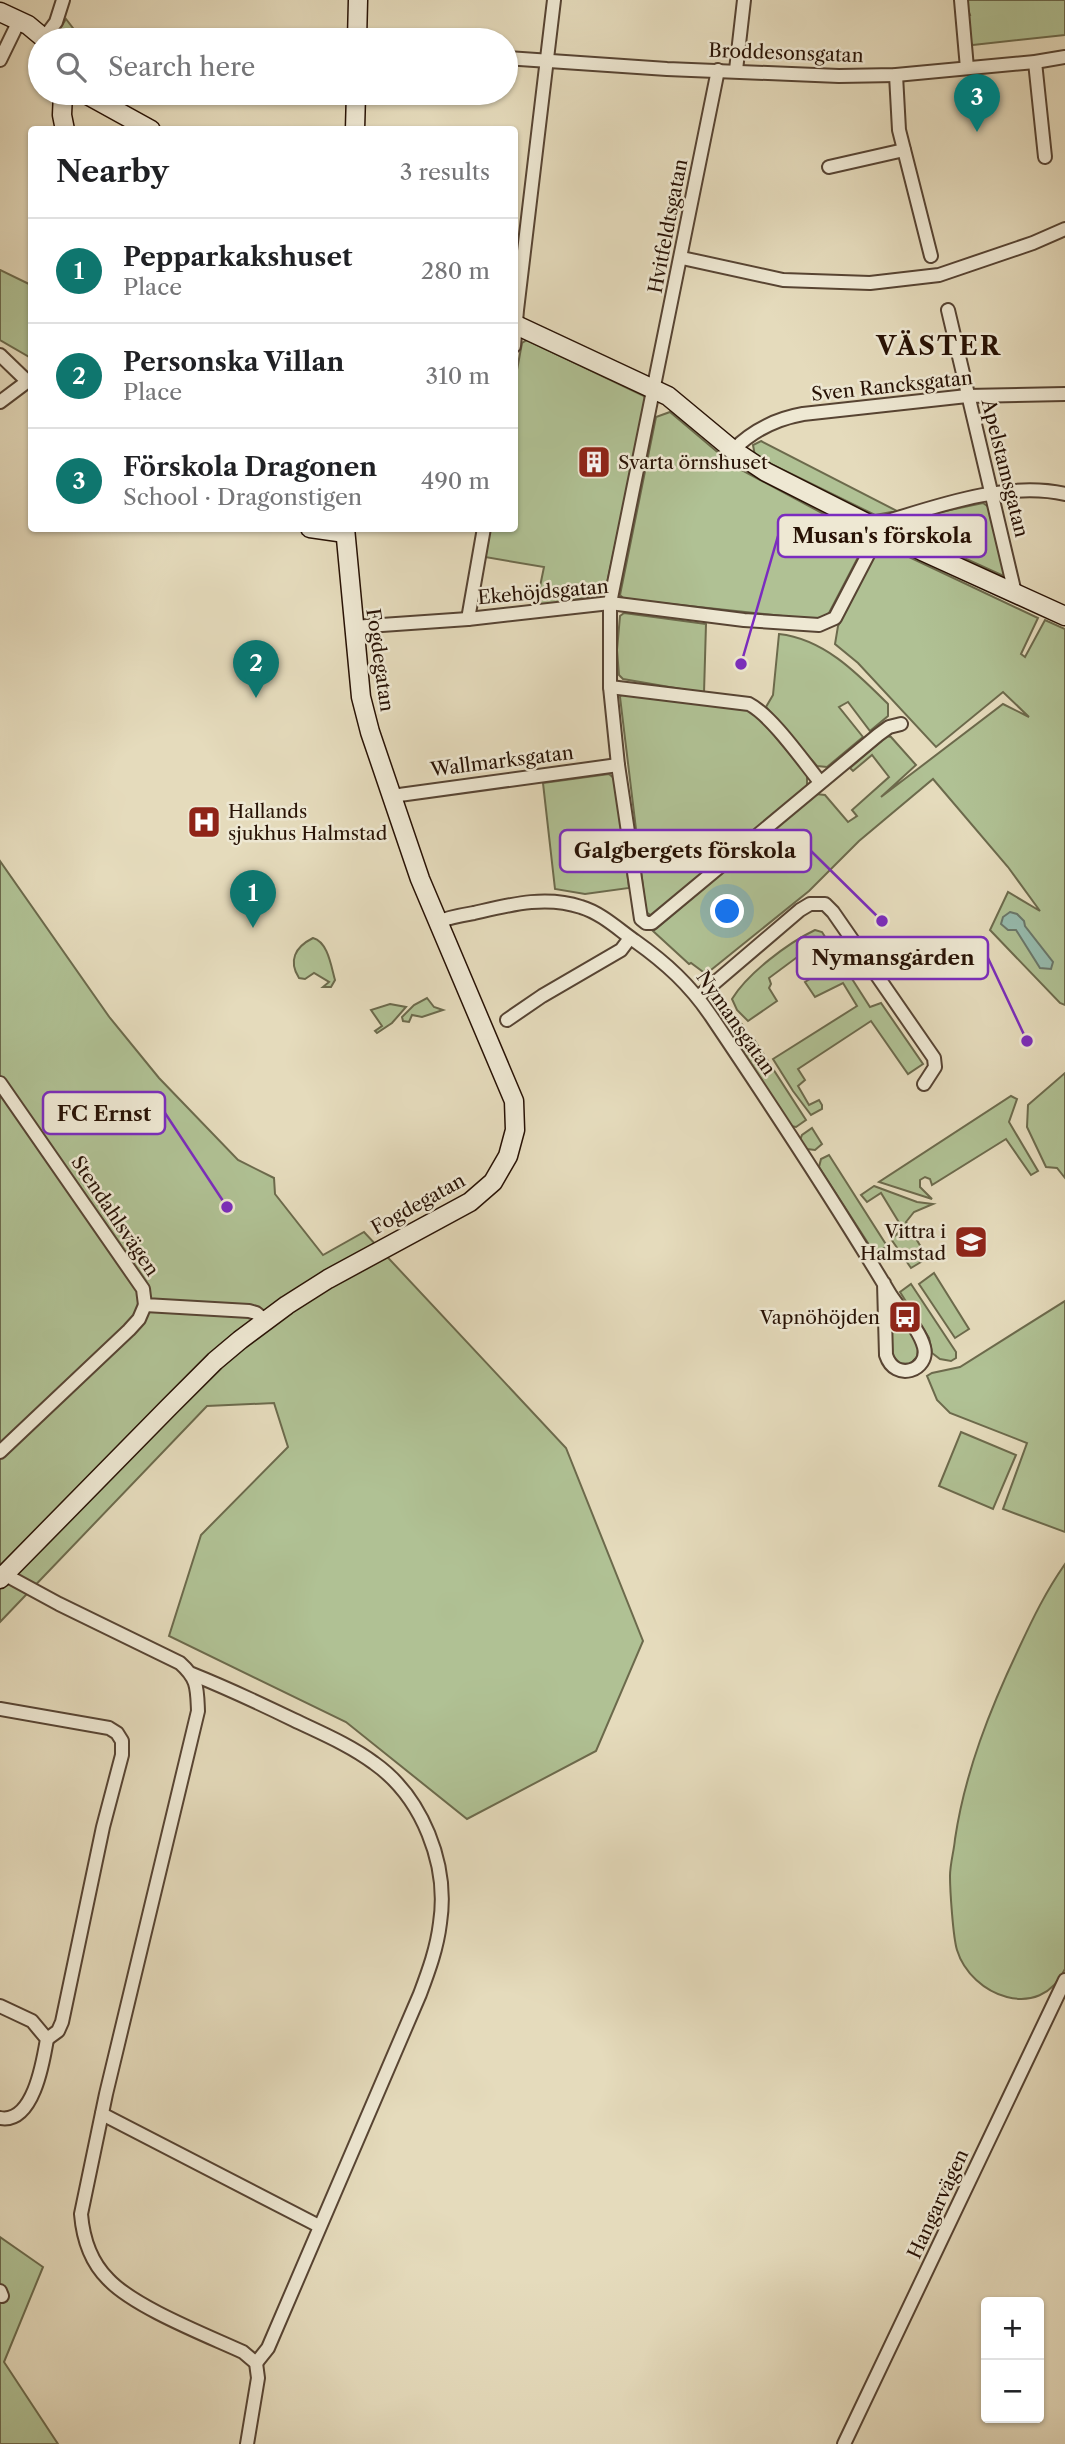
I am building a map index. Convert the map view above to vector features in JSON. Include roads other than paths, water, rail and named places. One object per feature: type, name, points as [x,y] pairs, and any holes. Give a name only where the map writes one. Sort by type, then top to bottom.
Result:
[{"type":"street","points":[[52,28],[64,0]]},
{"type":"street","points":[[357,28],[358,0]]},
{"type":"street","points":[[518,300],[554,0]]},
{"type":"street","points":[[736,70],[744,0]]},
{"type":"street","points":[[961,0],[967,68]]},
{"type":"street","points":[[0,12],[29,28]]},
{"type":"street","points":[[0,60],[19,21]]},
{"type":"street","name":"Broddesonsgatan","points":[[518,59],[667,69],[839,76],[896,75],[1065,57]]},
{"type":"street","points":[[1035,62],[1045,157]]},
{"type":"street","name":"Hvitfeldtsgatan","points":[[718,70],[610,603],[610,687],[618,765],[641,919],[649,924],[820,782]]},
{"type":"street","points":[[896,75],[899,130],[931,256]]},
{"type":"street","points":[[62,105],[64,126]]},
{"type":"street","points":[[106,105],[144,126]]},
{"type":"street","points":[[355,126],[356,105]]},
{"type":"street","points":[[830,167],[904,150]]},
{"type":"street","points":[[682,258],[783,280],[870,283],[939,275],[1033,243],[1065,229]]},
{"type":"street","name":"Apelstamsgatan","points":[[948,310],[1015,593]]},
{"type":"street","points":[[518,325],[655,388],[733,450],[766,472],[880,531],[1065,616]]},
{"type":"street","points":[[0,355],[28,378]]},
{"type":"street","points":[[0,402],[28,380]]},
{"type":"street","name":"Sven Rancksgatan","points":[[733,450],[762,426],[785,418],[967,396],[1065,394]]},
{"type":"street","points":[[880,531],[885,522],[922,510],[992,494],[1045,489],[1065,494]]},
{"type":"street","name":"Ekehöjdsgatan","points":[[353,627],[468,619],[610,603],[744,620],[819,625],[835,618],[880,531]]},
{"type":"street","name":"Fogdegatan","points":[[1,1576],[215,1361],[265,1321],[328,1279],[470,1202],[493,1182],[509,1156],[515,1130],[514,1101],[438,922],[392,796],[361,697],[345,532]]},
{"type":"street","points":[[468,619],[483,532]]},
{"type":"street","points":[[610,687],[749,704],[758,708],[820,782],[889,727],[901,724]]},
{"type":"street","name":"Wallmarksgatan","points":[[392,796],[618,765]]},
{"type":"street","name":"Nymansgatan","points":[[438,922],[509,905],[558,901],[600,915],[670,967],[698,998],[850,1227],[925,1349],[924,1358],[912,1371],[896,1370],[889,1364],[886,1355],[884,1283]]},
{"type":"street","points":[[698,998],[800,910],[810,904],[825,904],[934,1058],[935,1067],[924,1084]]},
{"type":"street","points":[[507,1020],[542,996],[621,950],[630,938]]},
{"type":"street","name":"Stendahlsvägen","points":[[0,1083],[143,1289],[145,1305],[249,1311],[257,1313],[265,1321]]},
{"type":"street","points":[[0,1452],[129,1330],[139,1319],[145,1305]]},
{"type":"street","points":[[1,1576],[180,1663],[192,1674],[225,1686],[299,1722],[375,1763],[407,1795],[422,1819],[435,1852],[441,1887],[441,1909],[433,1959],[268,2348],[257,2363]]},
{"type":"street","points":[[192,1674],[197,1690],[198,1712],[102,2114],[81,2214],[83,2231],[98,2267],[120,2290],[147,2306],[243,2352],[257,2363],[258,2378],[247,2444]]},
{"type":"street","points":[[0,1709],[109,1728],[117,1733],[122,1741],[122,1755],[103,1827],[62,2022],[58,2031],[47,2039],[31,2098],[14,2117],[0,2118]]},
{"type":"street","name":"Hangarvägen","points":[[844,2444],[1065,1980]]},
{"type":"street","points":[[0,2006],[32,2021],[47,2039]]},
{"type":"street","points":[[102,2114],[319,2226]]},
{"type":"water","points":[[1010,912],[1017,914],[1024,921],[1053,962],[1051,969],[1040,968],[1016,930],[1008,930],[1001,924],[1003,917]]},
{"type":"place","name":"Förskola Dragonen","points":[[977,132]]},
{"type":"place","name":"Svarta örnshuset","points":[[594,462]]},
{"type":"place","name":"Musan's förskola","points":[[741,664]]},
{"type":"place","name":"Personska Villan","points":[[256,698]]},
{"type":"place","name":"Hallands sjukhus Halmstad","points":[[204,822]]},
{"type":"place","name":"Galgbergets förskola","points":[[882,921]]},
{"type":"place","name":"Pepparkakshuset","points":[[253,928]]},
{"type":"place","name":"Nymansgården","points":[[1027,1041]]},
{"type":"place","name":"FC Ernst","points":[[227,1207]]},
{"type":"place","name":"Vittra i Halmstad","points":[[971,1242]]},
{"type":"place","name":"Vapnöhöjden","points":[[905,1317]]},
{"type":"district","name":"VÄSTER","points":[[939,346]]}]
